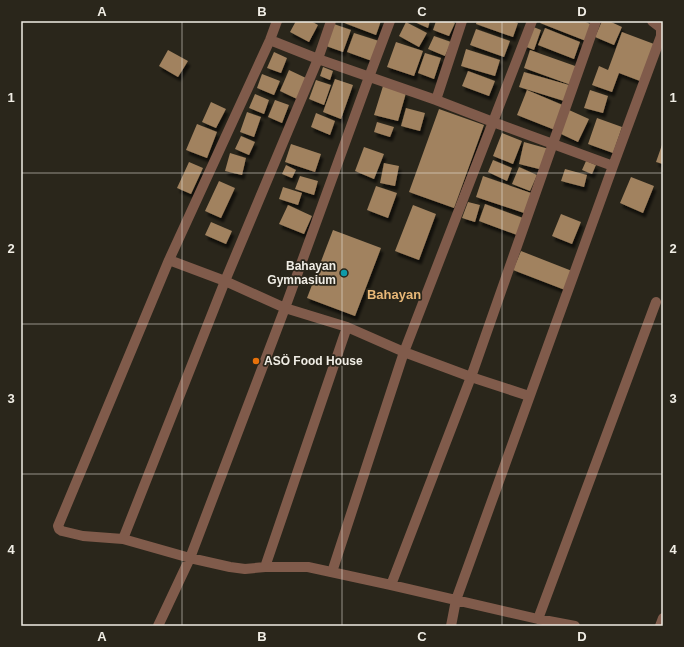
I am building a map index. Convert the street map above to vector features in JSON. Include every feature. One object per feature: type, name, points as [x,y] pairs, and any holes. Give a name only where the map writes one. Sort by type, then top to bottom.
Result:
[{"type":"street","points":[[277,21],[270,40],[169,260],[58,526],[59,529],[83,536],[123,539],[190,558],[230,567],[245,569],[265,567],[308,567],[575,626]]},
{"type":"street","points":[[123,539],[225,281],[318,59],[331,21]]},
{"type":"street","points":[[158,626],[190,558],[285,308],[390,21]]},
{"type":"street","points":[[436,100],[462,21]]},
{"type":"street","points":[[332,572],[404,352],[532,21]]},
{"type":"street","points":[[391,585],[471,377],[596,21]]},
{"type":"street","points":[[451,626],[456,600],[661,36],[661,28],[652,21]]},
{"type":"street","points":[[270,40],[318,59],[436,100],[553,145],[613,166]]},
{"type":"street","points":[[169,260],[225,281],[285,308],[347,327],[404,352],[471,377],[529,396]]},
{"type":"street","points":[[538,619],[656,302]]},
{"type":"street","points":[[265,567],[347,327]]},
{"type":"street","points":[[660,626],[663,618]]},
{"type":"building","points":[[296,21],[311,21],[318,25],[309,42],[290,32]]},
{"type":"building","points":[[339,21],[381,21],[376,35]]},
{"type":"building","points":[[412,21],[430,21],[428,28]]},
{"type":"building","points":[[436,21],[451,21],[455,23],[449,36],[433,30]]},
{"type":"building","points":[[477,21],[511,21],[518,23],[513,37],[476,24]]},
{"type":"building","points":[[541,21],[583,21],[593,25],[586,41],[540,23]]},
{"type":"building","points":[[602,21],[609,21],[622,27],[614,45],[595,37]]},
{"type":"building","points":[[406,22],[427,33],[419,47],[399,36]]},
{"type":"building","points":[[334,24],[351,30],[343,52],[326,46]]},
{"type":"building","points":[[531,26],[541,30],[534,50],[524,46]]},
{"type":"building","points":[[545,28],[580,42],[574,59],[538,45]]},
{"type":"building","points":[[476,29],[510,41],[504,57],[470,45]]},
{"type":"building","points":[[622,32],[654,44],[640,81],[619,73],[612,92],[592,85],[599,66],[608,70]]},
{"type":"building","points":[[354,33],[379,41],[372,61],[347,52]]},
{"type":"building","points":[[434,36],[451,42],[445,56],[428,49]]},
{"type":"building","points":[[396,42],[423,51],[414,76],[387,67]]},
{"type":"building","points":[[466,49],[500,60],[495,76],[461,66]]},
{"type":"building","points":[[168,50],[188,61],[178,77],[159,66]]},
{"type":"building","points":[[530,50],[578,67],[571,85],[524,68]]},
{"type":"building","points":[[274,52],[287,58],[281,73],[267,68]]},
{"type":"building","points":[[425,53],[441,58],[434,79],[418,73]]},
{"type":"building","points":[[323,67],[333,71],[330,80],[320,76]]},
{"type":"building","points":[[289,70],[306,78],[297,99],[280,91]]},
{"type":"building","points":[[468,71],[495,81],[489,96],[462,86]]},
{"type":"building","points":[[524,72],[569,85],[564,101],[519,87]]},
{"type":"building","points":[[262,74],[280,81],[274,95],[257,88]]},
{"type":"building","points":[[335,79],[353,85],[341,119],[323,112]]},
{"type":"building","points":[[316,80],[331,85],[324,105],[309,99]]},
{"type":"building","points":[[383,86],[406,93],[398,121],[374,115]]},
{"type":"building","points":[[527,90],[565,106],[555,130],[517,115]]},
{"type":"building","points":[[590,90],[608,96],[603,113],[584,108]]},
{"type":"building","points":[[255,94],[269,100],[264,114],[249,108]]},
{"type":"building","points":[[275,100],[289,105],[282,123],[268,117]]},
{"type":"building","points":[[211,102],[226,109],[216,128],[202,122]]},
{"type":"building","points":[[406,108],[425,113],[420,131],[401,126]]},
{"type":"building","points":[[439,109],[484,125],[454,208],[409,192]]},
{"type":"building","points":[[569,110],[589,119],[578,142],[559,133]]},
{"type":"building","points":[[247,112],[261,117],[254,137],[240,132]]},
{"type":"building","points":[[316,113],[335,121],[330,135],[311,127]]},
{"type":"building","points":[[597,118],[622,127],[613,153],[588,144]]},
{"type":"building","points":[[377,122],[394,127],[390,137],[374,132]]},
{"type":"building","points":[[197,124],[217,132],[207,158],[186,150]]},
{"type":"building","points":[[502,133],[522,141],[513,164],[493,156]]},
{"type":"building","points":[[241,136],[255,142],[249,155],[235,149]]},
{"type":"building","points":[[524,142],[549,149],[543,170],[519,164]]},
{"type":"building","points":[[663,142],[663,164],[656,162]]},
{"type":"building","points":[[291,144],[321,154],[315,172],[285,162]]},
{"type":"building","points":[[364,147],[384,154],[374,179],[355,171]]},
{"type":"building","points":[[230,153],[246,158],[242,175],[225,171]]},
{"type":"building","points":[[493,160],[512,168],[507,181],[488,172]]},
{"type":"building","points":[[586,161],[596,165],[592,174],[582,170]]},
{"type":"building","points":[[189,162],[203,168],[191,194],[177,188]]},
{"type":"building","points":[[384,163],[399,166],[395,186],[380,183]]},
{"type":"building","points":[[286,165],[296,170],[292,178],[282,174]]},
{"type":"building","points":[[519,167],[537,175],[530,191],[512,184]]},
{"type":"building","points":[[565,169],[587,175],[584,187],[561,181]]},
{"type":"building","points":[[300,176],[318,181],[314,195],[295,189]]},
{"type":"building","points":[[483,176],[531,193],[524,213],[476,197]]},
{"type":"building","points":[[631,177],[654,186],[643,213],[620,203]]},
{"type":"building","points":[[219,181],[235,188],[221,218],[205,211]]},
{"type":"building","points":[[376,186],[397,193],[388,218],[367,210]]},
{"type":"building","points":[[283,187],[302,193],[298,205],[279,199]]},
{"type":"building","points":[[468,202],[480,205],[475,222],[462,218]]},
{"type":"building","points":[[485,204],[523,218],[517,235],[479,221]]},
{"type":"building","points":[[288,205],[312,216],[304,234],[279,224]]},
{"type":"building","points":[[413,205],[436,214],[419,260],[395,251]]},
{"type":"building","points":[[561,214],[581,222],[572,244],[552,236]]},
{"type":"building","points":[[211,222],[232,231],[226,244],[205,235]]},
{"type":"building","name":"Bahayan Gymnasium","points":[[333,230],[381,248],[355,316],[307,298]]},
{"type":"building","points":[[521,251],[572,271],[565,290],[513,270]]},
{"type":"place","name":"Bahayan Gymnasium","points":[[344,273]]},
{"type":"place","name":"ASÖ Food House","points":[[256,361]]},
{"type":"district","name":"Bahayan","points":[[394,294]]}]
